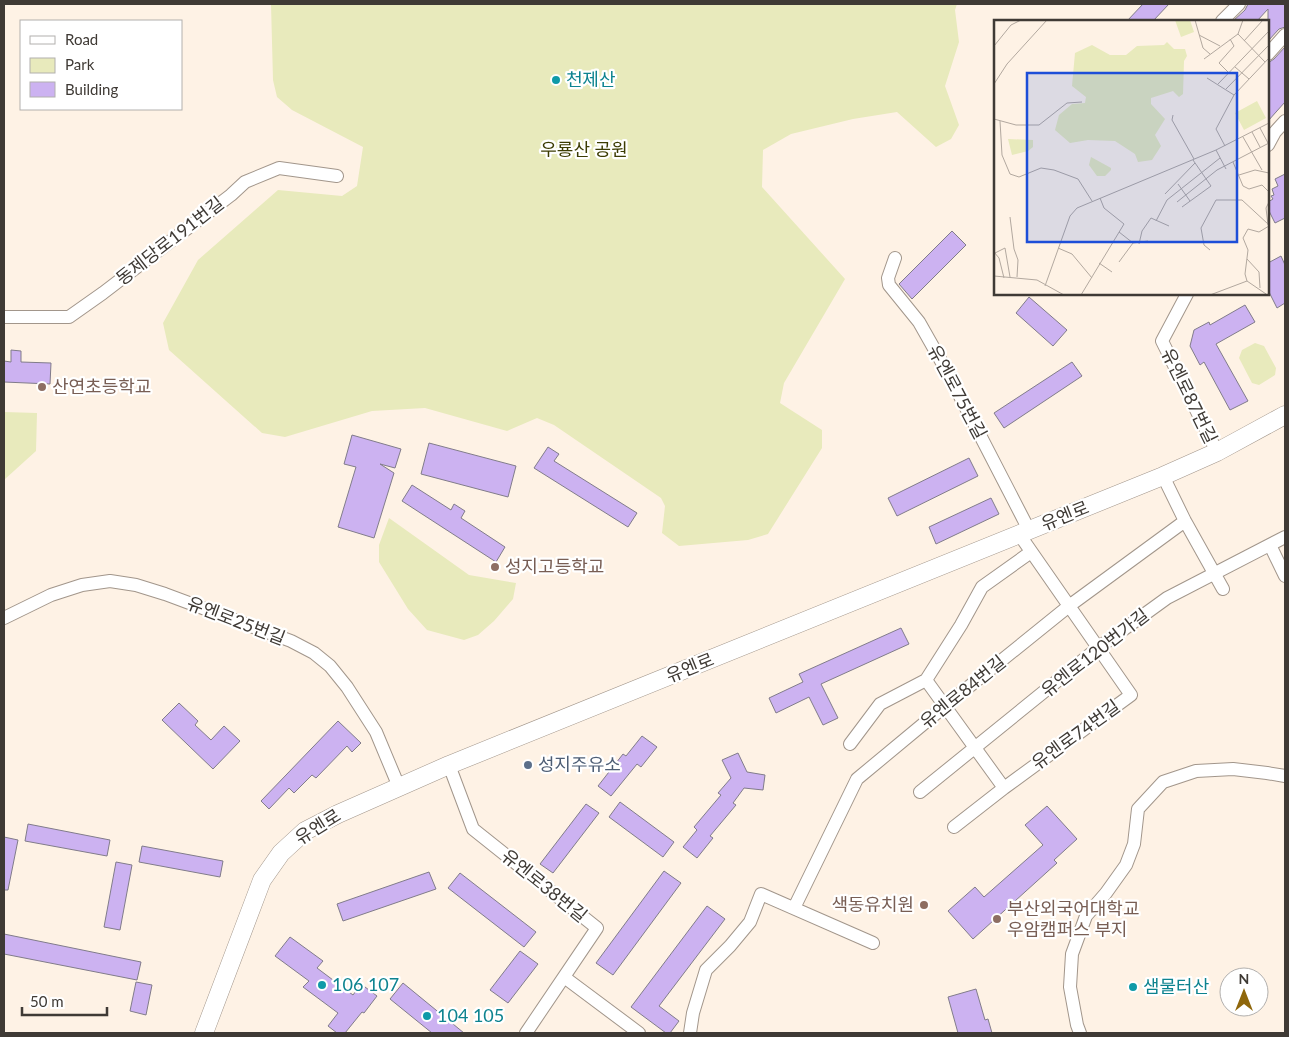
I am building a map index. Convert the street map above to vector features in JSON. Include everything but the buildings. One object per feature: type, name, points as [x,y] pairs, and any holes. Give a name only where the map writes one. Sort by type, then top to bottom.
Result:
[{"type":"main road","name":"유엔로","points":[[204,1033],[262,880],[281,853],[305,831],[338,814],[449,765],[1163,476],[1217,452],[1285,415]]},
{"type":"street","points":[[1223,20],[1238,4]]},
{"type":"street","points":[[1269,53],[1285,35]]},
{"type":"street","points":[[1271,129],[1285,121]]},
{"type":"street","name":"동제당로191번길","points":[[4,317],[69,317],[103,293],[246,182],[280,168],[337,176]]},
{"type":"street","name":"유엔로75번길","points":[[895,258],[888,278],[889,285],[918,322],[949,375],[1024,532]]},
{"type":"street","name":"유엔로87번길","points":[[1186,295],[1162,341],[1217,452]]},
{"type":"street","points":[[1163,476],[1185,521],[1223,589]]},
{"type":"street","name":"유엔로84번길","points":[[794,908],[857,779],[944,706],[1069,606],[1185,521]]},
{"type":"street","name":"유엔로74번길","points":[[954,827],[1130,694],[1031,552],[1024,532]]},
{"type":"street","name":"유엔로120번가길","points":[[920,792],[1098,648],[1167,598],[1285,537]]},
{"type":"street","points":[[1270,545],[1285,576]]},
{"type":"street","points":[[850,744],[880,704],[926,680],[961,625],[982,587],[1031,552]]},
{"type":"street","name":"유엔로25번길","points":[[4,618],[51,595],[82,584],[110,581],[136,584],[291,641],[314,653],[330,666],[347,687],[376,732],[399,787]]},
{"type":"street","points":[[926,680],[1004,788]]},
{"type":"street","name":"유엔로38번길","points":[[449,765],[473,829],[597,928],[564,977]]},
{"type":"street","points":[[1080,1033],[1070,987],[1072,954],[1086,916],[1126,866],[1134,844],[1138,809],[1163,782],[1196,771],[1233,769],[1285,776]]},
{"type":"street","points":[[690,1033],[693,1013],[706,970],[750,922],[761,894],[874,942]]},
{"type":"street","points":[[526,1033],[564,977],[639,1033]]},
{"type":"green space","name":"우룡산 공원","points":[[271,4],[957,4],[955,10],[959,42],[945,86],[959,125],[951,139],[936,147],[897,112],[853,119],[791,134],[763,150],[762,187],[845,279],[784,383],[780,403],[822,430],[822,448],[768,534],[748,540],[679,546],[662,533],[665,506],[661,498],[554,425],[537,418],[507,431],[425,408],[372,411],[285,437],[262,433],[169,350],[163,323],[198,260],[278,190],[342,196],[357,186],[363,147],[292,110],[277,97],[273,80]]},
{"type":"green space","points":[[1255,343],[1264,346],[1276,368],[1275,375],[1259,385],[1252,383],[1239,358],[1242,350]]},
{"type":"green space","points":[[4,412],[37,413],[36,451],[4,480]]},
{"type":"green space","points":[[389,518],[469,575],[516,583],[513,599],[494,621],[478,635],[464,640],[427,630],[408,609],[379,562],[379,545]]},
{"type":"place","name":"천제산","points":[[556,80]]},
{"type":"place","name":"산연초등학교","points":[[42,387]]},
{"type":"place","name":"성지고등학교","points":[[495,567]]},
{"type":"place","name":"성지주유소","points":[[528,765]]},
{"type":"place","name":"색동유치원","points":[[924,905]]},
{"type":"place","name":"부산외국어대학교 우암캠퍼스 부지","points":[[997,919]]},
{"type":"place","name":"106 107","points":[[322,985]]},
{"type":"place","name":"샘물터산","points":[[1133,987]]},
{"type":"place","name":"104 105","points":[[427,1016]]}]
